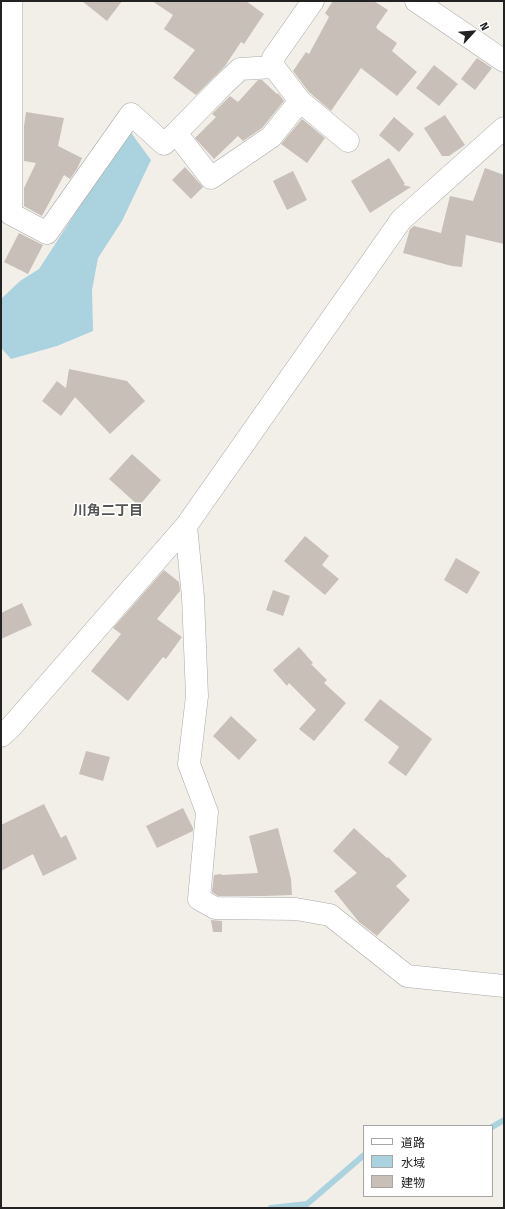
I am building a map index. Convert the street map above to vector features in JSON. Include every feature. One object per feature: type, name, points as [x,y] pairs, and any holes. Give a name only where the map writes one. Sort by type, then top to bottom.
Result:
[{"type":"street","points":[[11,1],[11,214],[47,233],[131,114],[164,144],[240,69],[274,67]]},
{"type":"street","points":[[313,1],[273,58],[274,67],[300,101],[348,141]]},
{"type":"street","points":[[416,1],[504,61]]},
{"type":"street","points":[[176,133],[211,178],[271,138],[300,101]]},
{"type":"street","points":[[1,736],[11,727],[186,526],[401,220],[504,128]]},
{"type":"street","points":[[186,526],[193,597],[197,696],[189,764],[207,812],[199,899],[215,908],[296,909],[330,915],[407,976],[504,986]]},
{"type":"water","points":[[129,130],[151,160],[122,221],[98,258],[92,290],[93,331],[57,346],[11,359],[1,348],[1,299],[20,281],[39,269]]},
{"type":"building","points":[[82,1],[122,1],[107,21]]},
{"type":"building","points":[[152,1],[246,1],[264,14],[244,44],[241,42],[225,66],[196,95],[173,78],[195,50],[164,29],[173,15]]},
{"type":"building","points":[[333,1],[374,1],[388,10],[376,27],[397,43],[392,51],[417,72],[397,96],[361,68],[331,111],[309,92],[293,71],[306,52],[309,54],[329,17],[325,13]]},
{"type":"building","points":[[477,58],[492,68],[475,90],[461,79]]},
{"type":"building","points":[[434,65],[458,84],[439,106],[416,88]]},
{"type":"building","points":[[258,80],[262,80],[277,94],[278,93],[284,101],[262,128],[243,141],[238,136],[214,159],[195,138],[216,117],[212,114],[230,96],[238,102]]},
{"type":"building","points":[[26,112],[64,118],[58,146],[82,158],[70,179],[64,175],[42,216],[24,206],[24,188],[36,163],[24,161],[24,126]]},
{"type":"building","points":[[445,115],[465,145],[449,156],[442,156],[424,128]]},
{"type":"building","points":[[394,117],[414,134],[399,152],[379,135]]},
{"type":"building","points":[[302,119],[325,138],[307,163],[281,144]]},
{"type":"building","points":[[389,158],[405,184],[403,185],[411,187],[370,213],[351,181]]},
{"type":"building","points":[[185,167],[203,187],[191,199],[172,180]]},
{"type":"building","points":[[485,168],[504,175],[504,244],[466,235],[462,267],[452,266],[403,253],[410,229],[414,226],[441,233],[450,196],[473,201]]},
{"type":"building","points":[[293,171],[307,200],[287,210],[273,181]]},
{"type":"building","points":[[19,233],[43,245],[28,274],[4,262]]},
{"type":"building","points":[[69,369],[127,381],[145,401],[110,434],[75,397],[61,416],[42,401],[57,381],[67,389]]},
{"type":"building","points":[[132,454],[161,480],[139,506],[109,479]]},
{"type":"building","points":[[305,536],[329,556],[322,565],[339,579],[325,595],[284,561]]},
{"type":"building","points":[[456,558],[480,572],[467,594],[444,580]]},
{"type":"building","points":[[164,570],[179,582],[180,591],[157,619],[182,637],[166,659],[163,657],[128,701],[91,671],[121,634],[113,628]]},
{"type":"building","points":[[273,590],[290,596],[283,616],[266,610]]},
{"type":"building","points":[[22,603],[32,625],[1,639],[1,613]]},
{"type":"building","points":[[299,647],[313,663],[311,664],[327,680],[324,683],[346,703],[314,741],[299,729],[316,710],[289,683],[287,686],[273,670]]},
{"type":"building","points":[[380,699],[432,739],[406,776],[388,763],[399,747],[364,720]]},
{"type":"building","points":[[231,716],[257,740],[239,760],[213,736]]},
{"type":"building","points":[[86,751],[110,757],[103,781],[79,774]]},
{"type":"building","points":[[44,804],[61,838],[66,835],[77,859],[43,876],[33,854],[1,871],[1,825]]},
{"type":"building","points":[[183,808],[193,831],[157,848],[146,826]]},
{"type":"building","points":[[278,828],[291,879],[292,895],[218,896],[212,892],[214,875],[258,873],[249,836]]},
{"type":"building","points":[[354,828],[387,858],[388,857],[407,876],[396,886],[410,900],[377,936],[359,922],[334,891],[357,873],[333,851]]},
{"type":"building","points":[[211,920],[222,921],[222,932],[213,932]]},
{"type":"waterway","points":[[493,1126],[504,1120]]},
{"type":"waterway","points":[[271,1208],[307,1204],[363,1156]]},
{"type":"district","name":"川角二丁目","points":[[108,511]]}]
